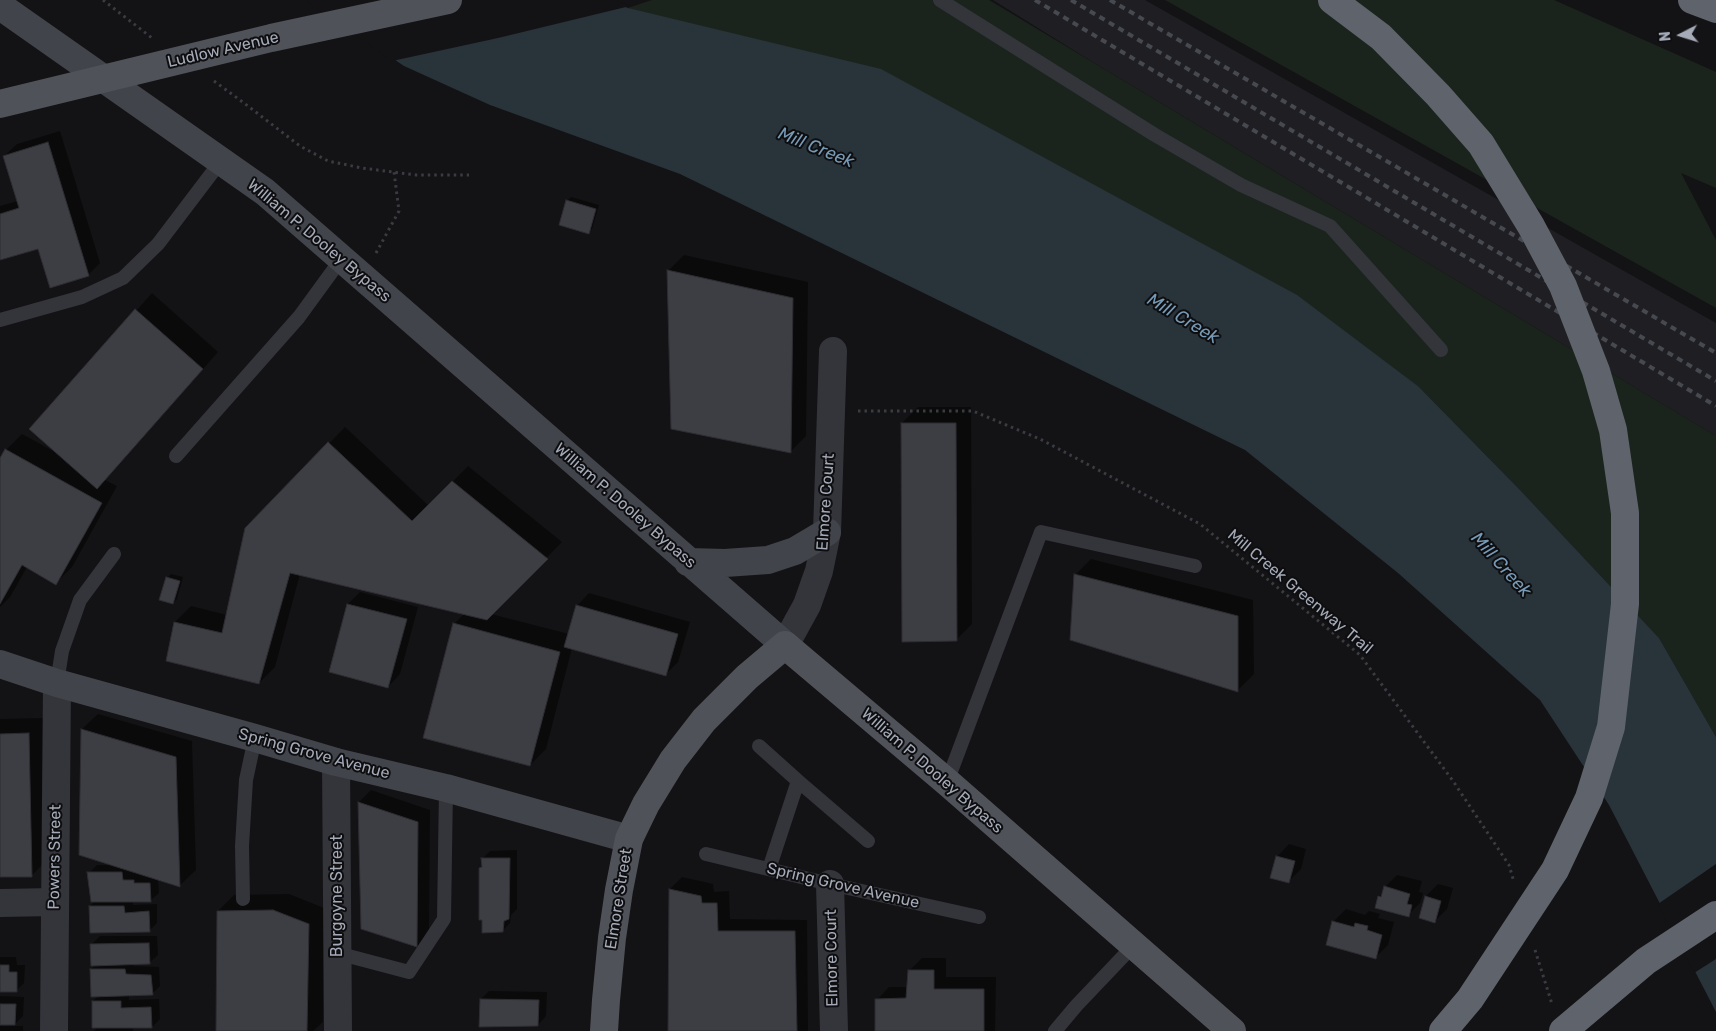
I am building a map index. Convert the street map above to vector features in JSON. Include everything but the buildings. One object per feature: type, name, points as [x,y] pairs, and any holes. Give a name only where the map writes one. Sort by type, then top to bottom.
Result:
[{"type":"highway","points":[[1332,0],[1381,36],[1438,95],[1481,144],[1531,226],[1563,286],[1596,371],[1613,430],[1625,513],[1625,604],[1611,727],[1589,798],[1555,870],[1470,999],[1444,1031]]},
{"type":"highway","points":[[1692,0],[1716,9]]},
{"type":"highway","points":[[1559,1022],[1716,915]]},
{"type":"main road","name":"Ludlow Avenue","points":[[0,104],[271,38],[448,0]]},
{"type":"main road","name":"William P. Dooley Bypass","points":[[0,6],[265,192],[688,562],[947,782],[1232,1031]]},
{"type":"main road","points":[[688,562],[725,563],[768,560],[795,551],[827,532]]},
{"type":"main road","name":"Elmore Street","points":[[604,1031],[612,938],[629,839],[646,804],[673,760],[704,720],[747,677],[785,645]]},
{"type":"main road","name":"Spring Grove Avenue","points":[[0,664],[57,683],[336,762],[446,788],[629,839]]},
{"type":"street","name":"Elmore Court","points":[[785,645],[806,606],[819,572],[827,532],[832,351]]},
{"type":"street","name":"Powers Street","points":[[54,1031],[57,683]]},
{"type":"street","name":"Burgoyne Street","points":[[336,762],[338,1031]]},
{"type":"street","name":"Elmore Court","points":[[830,884],[834,1031]]},
{"type":"street","points":[[0,902],[54,902]]},
{"type":"lane","points":[[940,0],[1147,130],[1241,185],[1330,226],[1441,350]]},
{"type":"lane","points":[[0,320],[82,297],[123,278],[158,244],[221,161]]},
{"type":"lane","points":[[176,456],[299,317],[342,258]]},
{"type":"lane","points":[[947,782],[1041,532],[1195,566]]},
{"type":"lane","points":[[57,683],[62,651],[80,600],[114,554]]},
{"type":"lane","points":[[244,899],[242,846],[246,780],[255,738]]},
{"type":"lane","points":[[759,746],[868,841]]},
{"type":"lane","points":[[769,869],[798,781]]},
{"type":"lane","points":[[337,953],[409,972],[444,920],[446,788]]},
{"type":"lane","name":"Spring Grove Avenue","points":[[706,854],[979,918]]},
{"type":"lane","points":[[1055,1031],[1133,946]]},
{"type":"path","points":[[102,0],[156,41]]},
{"type":"path","points":[[212,80],[300,146],[328,162],[416,175],[469,175]]},
{"type":"path","points":[[363,277],[399,211],[394,172]]},
{"type":"path","name":"Mill Creek Greenway Trail","points":[[831,411],[973,410],[1040,439],[1200,524],[1360,655],[1453,781],[1509,865],[1515,883]]},
{"type":"path","points":[[1534,948],[1559,1022]]},
{"type":"shaded area","points":[[652,0],[989,0],[1716,436],[1716,737],[1659,638],[1521,491],[1419,387],[628,8]]},
{"type":"shaded area","points":[[993,0],[1145,0],[1716,323],[1716,436],[1091,61]]},
{"type":"shaded area","points":[[1165,0],[1554,0],[1716,72],[1716,188],[1681,173],[1716,240],[1716,308]]},
{"type":"water","name":"Mill Creek","points":[[307,0],[608,0],[628,8],[881,69],[1297,295],[1419,387],[1521,491],[1659,638],[1716,737],[1716,1012],[1609,805],[1540,700],[1398,573],[1245,450],[680,174],[490,105],[404,66]]},
{"type":"pier","points":[[305,0],[615,0],[630,6],[392,61]]},
{"type":"pier","points":[[1716,864],[1716,959],[1694,973],[1658,904]]},
{"type":"railway","points":[[1035,0],[1716,406]]},
{"type":"railway","points":[[1071,0],[1716,381]]},
{"type":"railway","points":[[1110,0],[1716,353]]}]
